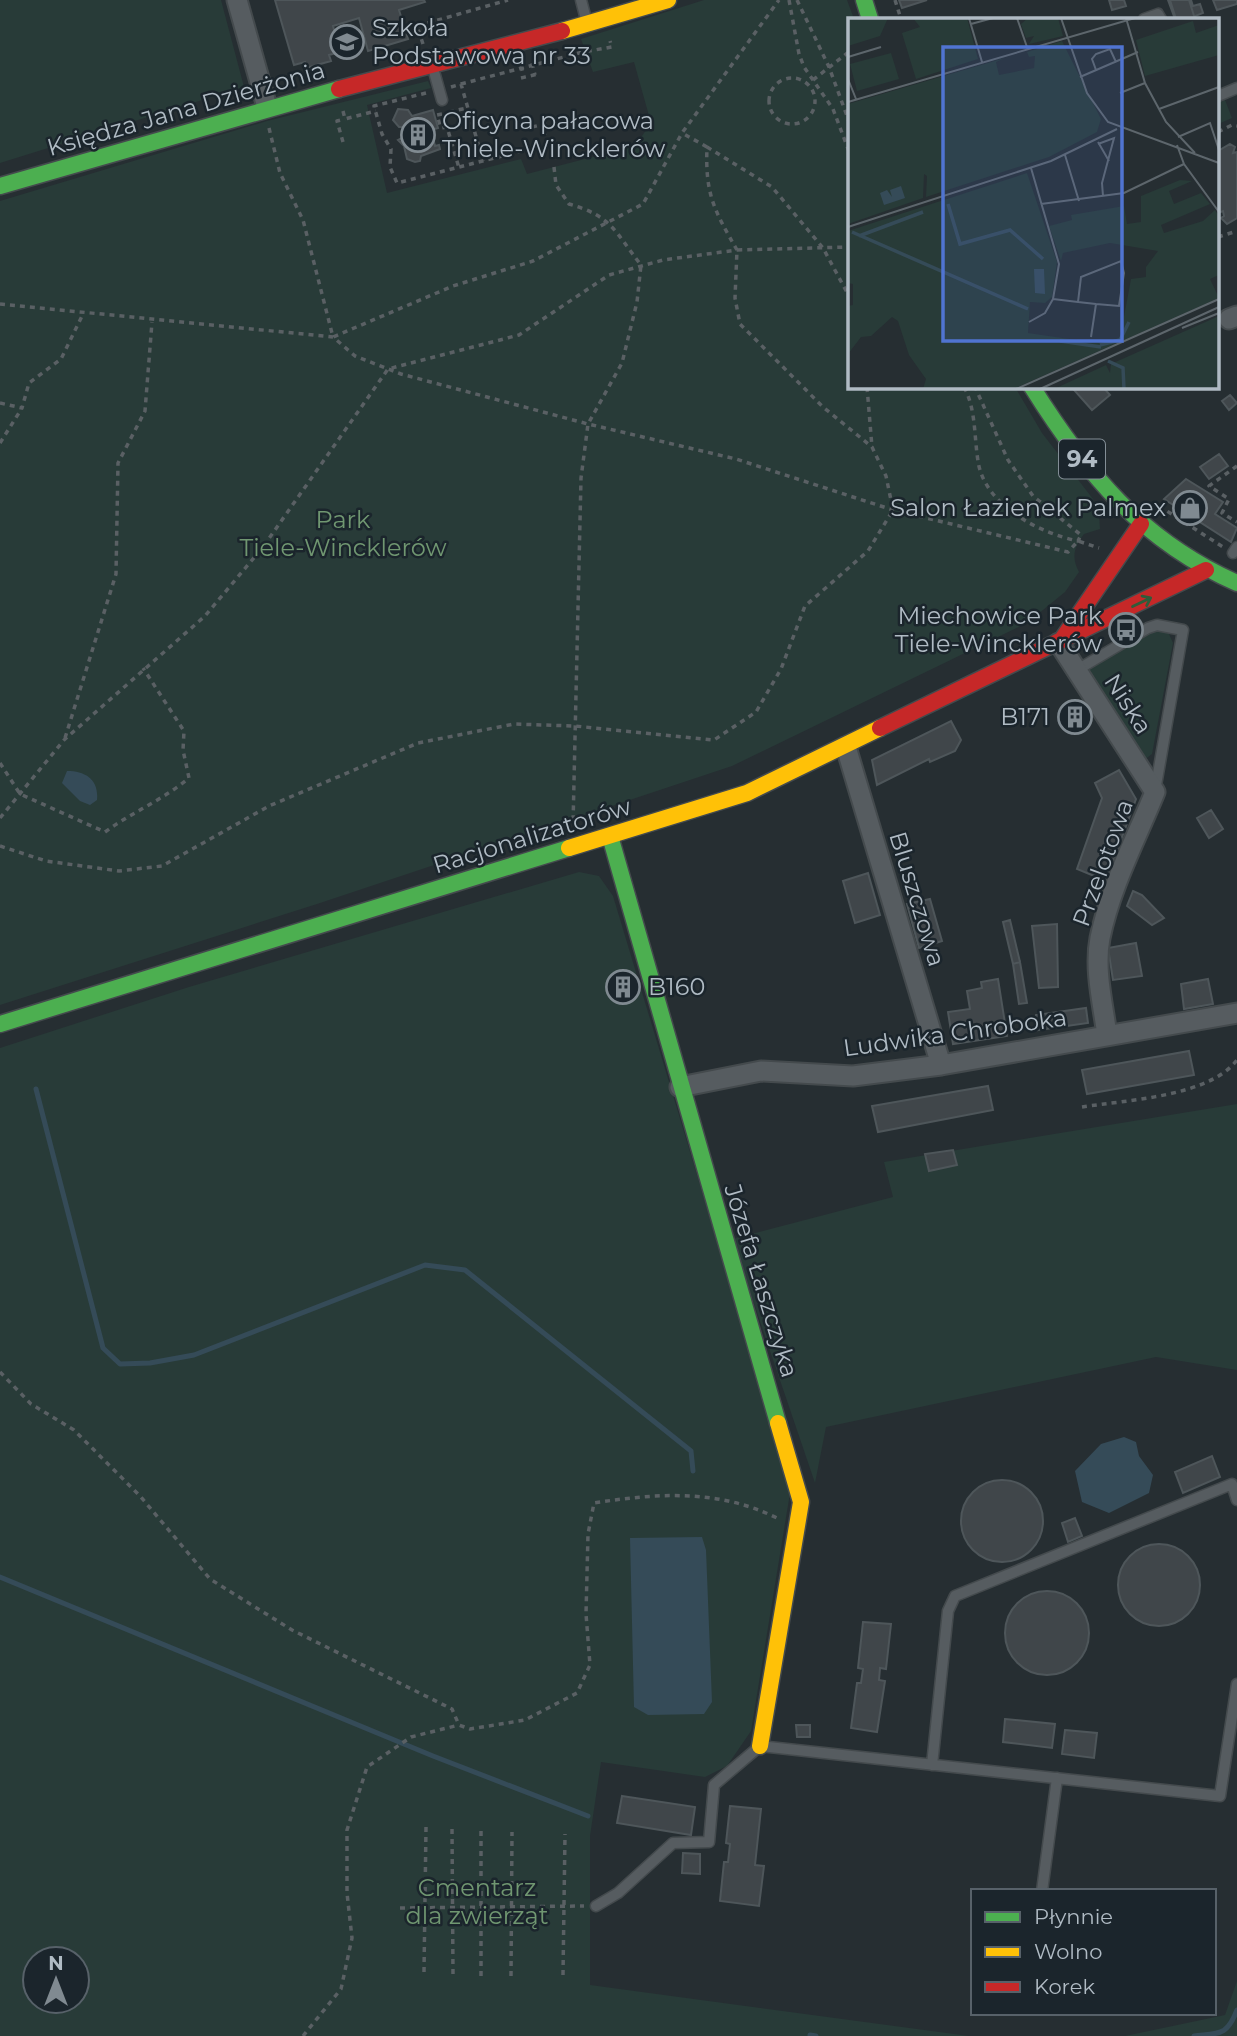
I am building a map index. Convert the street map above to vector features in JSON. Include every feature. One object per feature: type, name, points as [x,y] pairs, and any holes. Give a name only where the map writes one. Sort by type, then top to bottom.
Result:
[{"type":"street","points":[[237,0],[267,113]]},
{"type":"street","name":"Księdza Jana Dzierżonia","points":[[0,186],[267,113],[429,58],[587,25],[668,0]]},
{"type":"street","points":[[864,0],[870,18]]},
{"type":"street","name":"94","points":[[1033,388],[1081,458],[1141,524],[1168,547],[1206,570],[1237,583]]},
{"type":"street","name":"Racjonalizatorów","points":[[1059,643],[1141,524]]},
{"type":"street","name":"Racjonalizatorów","points":[[0,1024],[747,793],[1206,570]]},
{"type":"street","name":"Niska","points":[[1059,643],[1155,792]]},
{"type":"street","name":"Bluszczowa","points":[[846,747],[941,1065]]},
{"type":"street","name":"Przelotowa","points":[[1107,1035],[1099,982],[1099,940],[1119,880],[1155,792]]},
{"type":"street","name":"Józefa Łaszczyka","points":[[610,836],[801,1502],[760,1746]]},
{"type":"street","name":"Ludwika Chroboka","points":[[680,1087],[761,1071],[853,1076],[941,1065],[1237,1013]]},
{"type":"lane","points":[[581,0],[587,25]]},
{"type":"lane","points":[[429,58],[441,95]]},
{"type":"lane","points":[[1220,95],[1237,88]]},
{"type":"lane","points":[[1077,670],[1148,628],[1157,625],[1183,630],[1155,792]]},
{"type":"lane","points":[[932,1765],[948,1611],[955,1596],[1235,1483],[1237,1500]]},
{"type":"lane","points":[[596,1906],[618,1893],[673,1843],[709,1842],[714,1785],[760,1746],[1220,1796],[1237,1684]]},
{"type":"lane","points":[[1042,1889],[1057,1778]]},
{"type":"path","points":[[429,58],[417,26],[508,0]]},
{"type":"path","points":[[0,304],[152,322],[333,337],[453,286],[533,261],[643,205],[682,133],[779,0]]},
{"type":"path","points":[[789,0],[794,41],[810,82],[816,103],[810,116],[790,124],[777,118],[769,104],[773,88],[778,82],[793,77],[810,82],[833,109],[848,149]]},
{"type":"path","points":[[797,0],[830,67],[848,118]]},
{"type":"path","points":[[895,0],[901,18]]},
{"type":"path","points":[[537,147],[397,183],[390,167],[391,149],[382,134],[374,106],[441,95],[461,84],[612,47],[609,38]]},
{"type":"path","points":[[810,82],[848,53]]},
{"type":"path","points":[[522,68],[523,78],[536,74],[532,65]]},
{"type":"path","points":[[461,84],[483,161]]},
{"type":"path","points":[[459,168],[447,127],[441,128],[437,115],[467,108]]},
{"type":"path","points":[[342,109],[345,118]]},
{"type":"path","points":[[343,142],[337,121],[376,110]]},
{"type":"path","points":[[267,113],[279,173],[303,220],[333,337],[355,356],[388,369],[588,424],[736,459],[892,510],[1068,552],[1081,535],[1032,496],[1008,460],[975,388]]},
{"type":"path","points":[[532,127],[553,122]]},
{"type":"path","points":[[542,124],[545,135]]},
{"type":"path","points":[[1220,131],[1232,125],[1237,126]]},
{"type":"path","points":[[682,133],[772,187],[823,248],[848,294]]},
{"type":"path","points":[[707,147],[705,179],[713,207],[737,250],[735,298],[740,324],[823,407],[872,447]]},
{"type":"path","points":[[554,167],[556,184],[569,204],[594,211],[609,220],[641,265],[637,302],[622,363],[588,424],[581,478],[574,817],[569,848]]},
{"type":"path","points":[[1220,236],[1237,231]]},
{"type":"path","points":[[0,818],[64,740],[205,616],[263,547],[388,369],[519,335],[609,275],[641,265],[737,250],[848,247]]},
{"type":"path","points":[[0,443],[22,408],[29,383],[61,359],[83,314]]},
{"type":"path","points":[[64,740],[116,574],[118,463],[145,411],[152,322]]},
{"type":"path","points":[[0,846],[46,861],[119,871],[162,866],[269,806],[418,743],[514,724],[575,726],[714,740],[756,712],[781,669],[805,606],[868,551],[892,510],[886,476],[872,447],[867,388]]},
{"type":"path","points":[[964,388],[972,410],[978,465],[990,490],[1017,515],[1093,548],[1107,548],[1120,557]]},
{"type":"path","points":[[0,403],[22,408]]},
{"type":"path","points":[[1237,466],[1209,486],[1229,499],[1222,513],[1237,522]]},
{"type":"path","points":[[1151,500],[1235,550]]},
{"type":"path","points":[[0,763],[20,794],[105,832],[133,811],[170,794],[189,778],[183,750],[184,731],[143,668]]},
{"type":"path","points":[[1082,1107],[1188,1090],[1228,1072],[1237,1060]]},
{"type":"path","points":[[0,1372],[31,1404],[83,1439],[139,1496],[210,1579],[292,1630],[452,1709],[459,1725]]},
{"type":"path","points":[[303,2036],[341,1989],[352,1938],[347,1893],[347,1830],[367,1767],[411,1737],[459,1725],[470,1729],[525,1720],[577,1693],[590,1665],[586,1614],[588,1534],[594,1503],[637,1496],[717,1496],[752,1507],[796,1528]]},
{"type":"path","points":[[424,1972],[426,1827]]},
{"type":"path","points":[[452,1829],[453,1975]]},
{"type":"path","points":[[481,1829],[481,1976]]},
{"type":"path","points":[[511,1976],[512,1832]]},
{"type":"path","points":[[563,1975],[565,1834]]},
{"type":"path","points":[[400,1908],[596,1906]]},
{"type":"green space","points":[[0,0],[221,0],[244,87],[0,163]]},
{"type":"green space","name":"Park Tiele-Wincklerów","points":[[704,0],[847,0],[854,18],[848,18],[848,388],[1016,388],[1042,433],[1093,499],[1099,514],[1100,529],[1084,534],[1076,548],[1074,557],[1079,572],[1065,592],[1027,623],[732,766],[317,904],[0,1005],[0,201],[267,121],[428,81],[431,88],[367,105],[387,193],[521,159],[527,174],[635,146],[651,123],[634,62],[593,72],[581,39]]},
{"type":"green space","points":[[1225,100],[1232,118],[1220,123],[1220,102]]},
{"type":"green space","points":[[1161,630],[1169,634],[1173,643],[1152,754],[1144,760],[1088,670],[1147,633]]},
{"type":"green space","name":"Cmentarz dla zwierząt","points":[[579,872],[599,876],[613,896],[791,1487],[751,1731],[727,1766],[705,1777],[601,1762],[590,1836],[590,1985],[969,2036],[0,2036],[0,1048],[189,987]]},
{"type":"green space","points":[[1237,1104],[1237,1370],[1156,1357],[826,1427],[815,1483],[732,1239],[893,1197],[884,1162]]},
{"type":"green space","points":[[1237,1981],[1237,2036],[1125,2036],[1225,2015]]},
{"type":"water","points":[[67,771],[90,778],[96,787],[97,800],[90,805],[80,801],[62,783]]},
{"type":"water","points":[[1124,1437],[1136,1442],[1139,1456],[1153,1475],[1149,1493],[1109,1513],[1082,1502],[1075,1471],[1101,1444]]},
{"type":"water","points":[[702,1537],[706,1550],[712,1702],[704,1714],[648,1715],[634,1707],[630,1538]]},
{"type":"building","points":[[275,0],[425,2],[399,10],[408,39],[368,51],[359,18],[333,26],[340,52],[329,55],[331,61],[306,68],[305,62],[294,65]]},
{"type":"building","points":[[899,0],[927,0],[902,8]]},
{"type":"building","points":[[1109,0],[1124,0],[1126,6],[1112,10]]},
{"type":"building","points":[[1168,0],[1191,0],[1193,6],[1200,4],[1203,13],[1196,18],[1175,18]]},
{"type":"building","points":[[1170,0],[1189,0],[1195,18],[1176,18]]},
{"type":"building","points":[[1213,0],[1237,0],[1237,4],[1217,10]]},
{"type":"building","name":"Oficyna pałacowa Thiele-Wincklerów","points":[[398,109],[408,110],[412,116],[433,110],[438,128],[431,130],[435,146],[439,145],[440,149],[421,156],[420,161],[407,159],[404,146],[398,140],[408,135],[406,127],[399,127],[393,120]]},
{"type":"building","points":[[1230,144],[1235,147],[1233,153],[1237,152],[1237,218],[1227,224],[1221,218],[1224,216],[1223,211],[1220,212],[1220,150]]},
{"type":"building","points":[[1104,388],[1110,395],[1092,410],[1074,390]]},
{"type":"building","points":[[1230,395],[1237,403],[1229,410],[1222,401]]},
{"type":"building","points":[[1219,454],[1228,466],[1209,479],[1200,467]]},
{"type":"building","points":[[1186,479],[1223,502],[1215,514],[1237,528],[1231,542],[1164,499]]},
{"type":"building","name":"B171","points":[[1081,707],[1087,718],[1069,727],[1064,716]]},
{"type":"building","points":[[951,721],[961,740],[955,751],[930,762],[929,759],[877,785],[872,760]]},
{"type":"building","points":[[1119,770],[1136,799],[1106,881],[1077,869],[1102,798],[1095,783]]},
{"type":"building","points":[[1211,810],[1223,829],[1209,838],[1197,818]]},
{"type":"building","points":[[868,873],[880,915],[855,923],[843,881]]},
{"type":"building","points":[[1133,891],[1142,895],[1164,918],[1152,925],[1127,906]]},
{"type":"building","points":[[930,899],[942,941],[919,948],[907,904]]},
{"type":"building","points":[[1010,920],[1020,962],[1013,964],[1003,922]]},
{"type":"building","points":[[1057,924],[1058,987],[1039,988],[1032,926]]},
{"type":"building","points":[[1136,943],[1142,976],[1113,980],[1108,948]]},
{"type":"building","points":[[1020,962],[1027,1003],[1019,1004],[1013,964]]},
{"type":"building","points":[[998,979],[1007,1036],[953,1044],[948,1012],[970,1009],[967,991],[982,988],[981,982]]},
{"type":"building","points":[[1208,979],[1213,1004],[1184,1009],[1181,984]]},
{"type":"building","name":"B160","points":[[628,980],[630,991],[618,994],[616,983]]},
{"type":"building","points":[[1086,1008],[1088,1023],[1038,1030],[1036,1015]]},
{"type":"building","points":[[1189,1051],[1194,1075],[1087,1094],[1082,1070]]},
{"type":"building","points":[[988,1086],[993,1110],[878,1132],[872,1106]]},
{"type":"building","points":[[953,1150],[957,1165],[929,1171],[925,1154]]},
{"type":"building","points":[[1212,1456],[1220,1477],[1183,1493],[1175,1472]]},
{"type":"building","points":[[994,1480],[1010,1480],[1025,1487],[1036,1498],[1043,1513],[1040,1537],[1031,1550],[1010,1562],[994,1562],[979,1555],[968,1544],[961,1529],[961,1513],[968,1498],[979,1487]]},
{"type":"building","points":[[1075,1518],[1082,1536],[1068,1542],[1062,1523]]},
{"type":"building","points":[[1151,1544],[1167,1544],[1182,1551],[1193,1562],[1200,1577],[1197,1601],[1188,1614],[1167,1626],[1151,1626],[1136,1619],[1125,1608],[1118,1593],[1118,1577],[1125,1562],[1136,1551]]},
{"type":"building","points":[[1047,1591],[1063,1594],[1077,1603],[1086,1617],[1089,1633],[1086,1649],[1077,1663],[1063,1672],[1047,1675],[1031,1672],[1017,1663],[1008,1649],[1005,1633],[1008,1617],[1017,1603],[1031,1594]]},
{"type":"building","points":[[863,1622],[891,1624],[886,1669],[880,1668],[879,1680],[885,1681],[877,1732],[851,1728],[857,1683],[861,1683],[863,1669],[858,1668]]},
{"type":"building","points":[[1005,1719],[1055,1724],[1052,1748],[1003,1742]]},
{"type":"building","points":[[796,1725],[810,1725],[810,1737],[797,1737]]},
{"type":"building","points":[[1065,1730],[1097,1733],[1094,1758],[1062,1754]]},
{"type":"building","points":[[622,1796],[695,1807],[691,1835],[617,1823]]},
{"type":"building","points":[[730,1806],[761,1809],[755,1865],[764,1866],[759,1906],[720,1901],[724,1862],[728,1862],[730,1844],[726,1843]]},
{"type":"building","points":[[683,1853],[700,1854],[700,1874],[682,1873]]},
{"type":"waterway","points":[[36,1089],[103,1348],[120,1364],[150,1363],[194,1355],[425,1265],[465,1270],[691,1451],[693,1471]]},
{"type":"waterway","points":[[0,1577],[433,1756],[588,1816]]},
{"type":"waterway","points":[[1194,2036],[1222,2032],[1230,2025],[1237,2010]]},
{"type":"waterway","points":[[810,2035],[816,2036]]},
{"type":"traffic: fast","points":[[864,0],[870,18]]},
{"type":"traffic: fast","points":[[0,186],[339,89]]},
{"type":"traffic: fast","points":[[1033,388],[1073,448],[1119,502],[1172,547],[1237,583]]},
{"type":"traffic: fast","points":[[610,836],[778,1423]]},
{"type":"traffic: fast","points":[[0,1024],[569,848]]},
{"type":"traffic: slow","points":[[562,31],[668,0]]},
{"type":"traffic: slow","points":[[569,848],[747,793],[880,728]]},
{"type":"traffic: slow","points":[[760,1746],[801,1502],[778,1423]]},
{"type":"traffic: jam","points":[[339,89],[562,31]]},
{"type":"traffic: jam","points":[[1063,638],[1141,524]]},
{"type":"traffic: jam","points":[[880,728],[1206,570]]},
{"type":"place","name":"Szkoła Podstawowa nr 33","points":[[347,42]]},
{"type":"place","name":"Oficyna pałacowa Thiele-Wincklerów","points":[[418,135]]},
{"type":"place","name":"Salon Łazienek Palmex","points":[[1190,508]]},
{"type":"place","name":"Miechowice Park Tiele-Wincklerów","points":[[1126,630]]},
{"type":"place","name":"B171","points":[[1075,717]]},
{"type":"place","name":"B160","points":[[623,987]]}]
